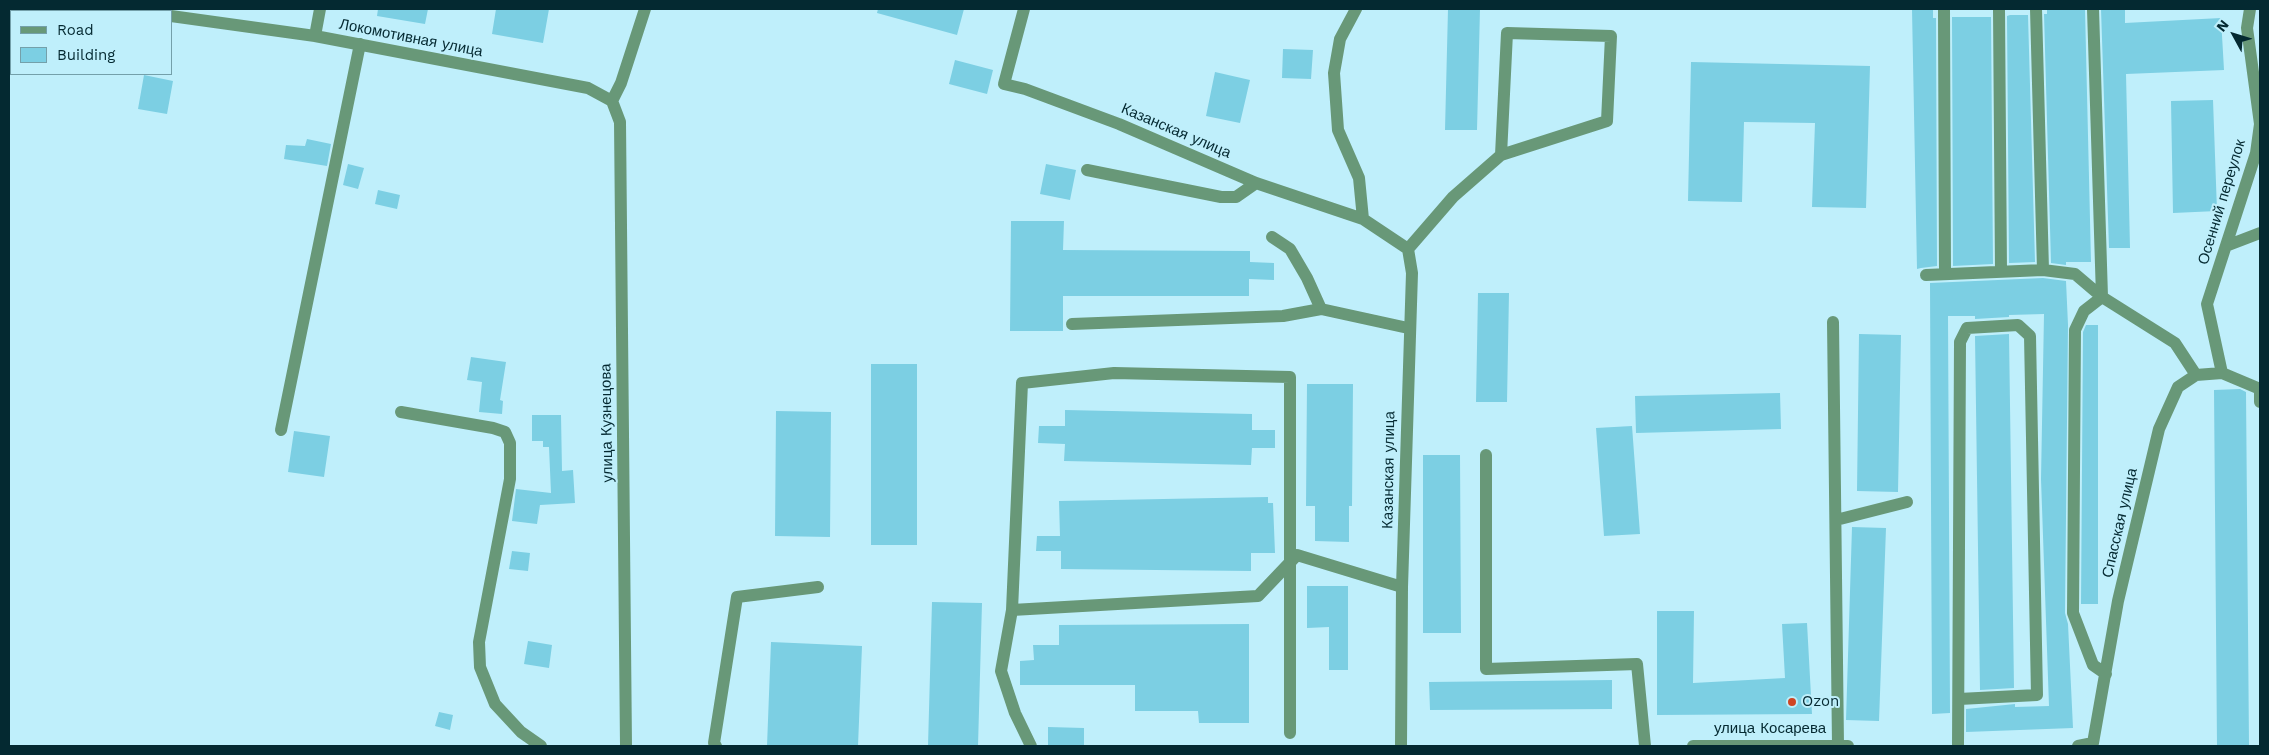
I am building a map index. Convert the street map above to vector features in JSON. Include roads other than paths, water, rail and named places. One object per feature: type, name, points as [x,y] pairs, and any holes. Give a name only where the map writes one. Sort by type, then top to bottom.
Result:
[{"type":"street","points":[[127,9],[139,10]]},
{"type":"street","points":[[315,36],[320,9]]},
{"type":"street","points":[[612,101],[621,83],[645,9]]},
{"type":"street","name":"Казанская улица","points":[[1024,9],[1004,84],[1025,89],[1119,124],[1256,183],[1362,219],[1408,249],[1412,273],[1408,328],[1402,587],[1401,746]]},
{"type":"street","points":[[1356,9],[1340,39],[1334,73],[1338,130],[1359,178],[1362,219]]},
{"type":"street","points":[[1944,9],[1946,274]]},
{"type":"street","points":[[1999,9],[2001,272]]},
{"type":"street","points":[[2036,9],[2043,270]]},
{"type":"street","points":[[2093,9],[2102,296]]},
{"type":"street","name":"Осенний переулок","points":[[2222,373],[2207,304],[2256,153],[2260,124],[2247,28],[2250,9]]},
{"type":"street","name":"Локомотивная улица","points":[[172,16],[360,44],[588,88],[612,101]]},
{"type":"street","points":[[1408,249],[1453,197],[1500,156],[1608,121],[1611,36],[1506,33],[1500,156]]},
{"type":"street","points":[[281,430],[360,44]]},
{"type":"street","name":"улица Кузнецова","points":[[612,101],[620,122],[626,746]]},
{"type":"street","points":[[1087,170],[1221,198],[1236,197],[1256,183]]},
{"type":"street","points":[[2226,246],[2260,233]]},
{"type":"street","points":[[1272,237],[1290,249],[1308,278],[1321,309]]},
{"type":"street","points":[[1926,275],[2043,270],[2075,274],[2102,296],[2175,343],[2196,375],[2222,373],[2260,389],[2260,402]]},
{"type":"street","points":[[2102,296],[2084,311],[2075,330],[2073,613],[2093,665],[2106,674]]},
{"type":"street","points":[[1072,324],[1283,316],[1321,309],[1408,328]]},
{"type":"street","points":[[1833,322],[1836,520],[1843,746]]},
{"type":"street","points":[[1958,746],[1960,342],[1967,328],[2018,324],[2030,336],[2037,695],[1959,699]]},
{"type":"street","points":[[1031,746],[1015,713],[1001,671],[1012,610],[1022,383],[1114,373],[1290,378],[1290,733]]},
{"type":"street","name":"Спасская улица","points":[[2078,746],[2095,745],[2118,601],[2159,429],[2178,387],[2196,375]]},
{"type":"street","points":[[401,412],[492,428],[505,432],[510,443],[510,478],[479,642],[480,667],[495,704],[521,732],[541,746]]},
{"type":"street","points":[[1486,455],[1486,669],[1637,664],[1645,746]]},
{"type":"street","points":[[1836,520],[1907,502]]},
{"type":"street","points":[[1012,610],[1258,596],[1297,555],[1402,587]]},
{"type":"street","points":[[716,746],[714,743],[737,597],[818,587]]},
{"type":"street","name":"улица Косарева","points":[[1694,746],[1843,746]]},
{"type":"place","name":"Ozon","points":[[1792,702]]}]
